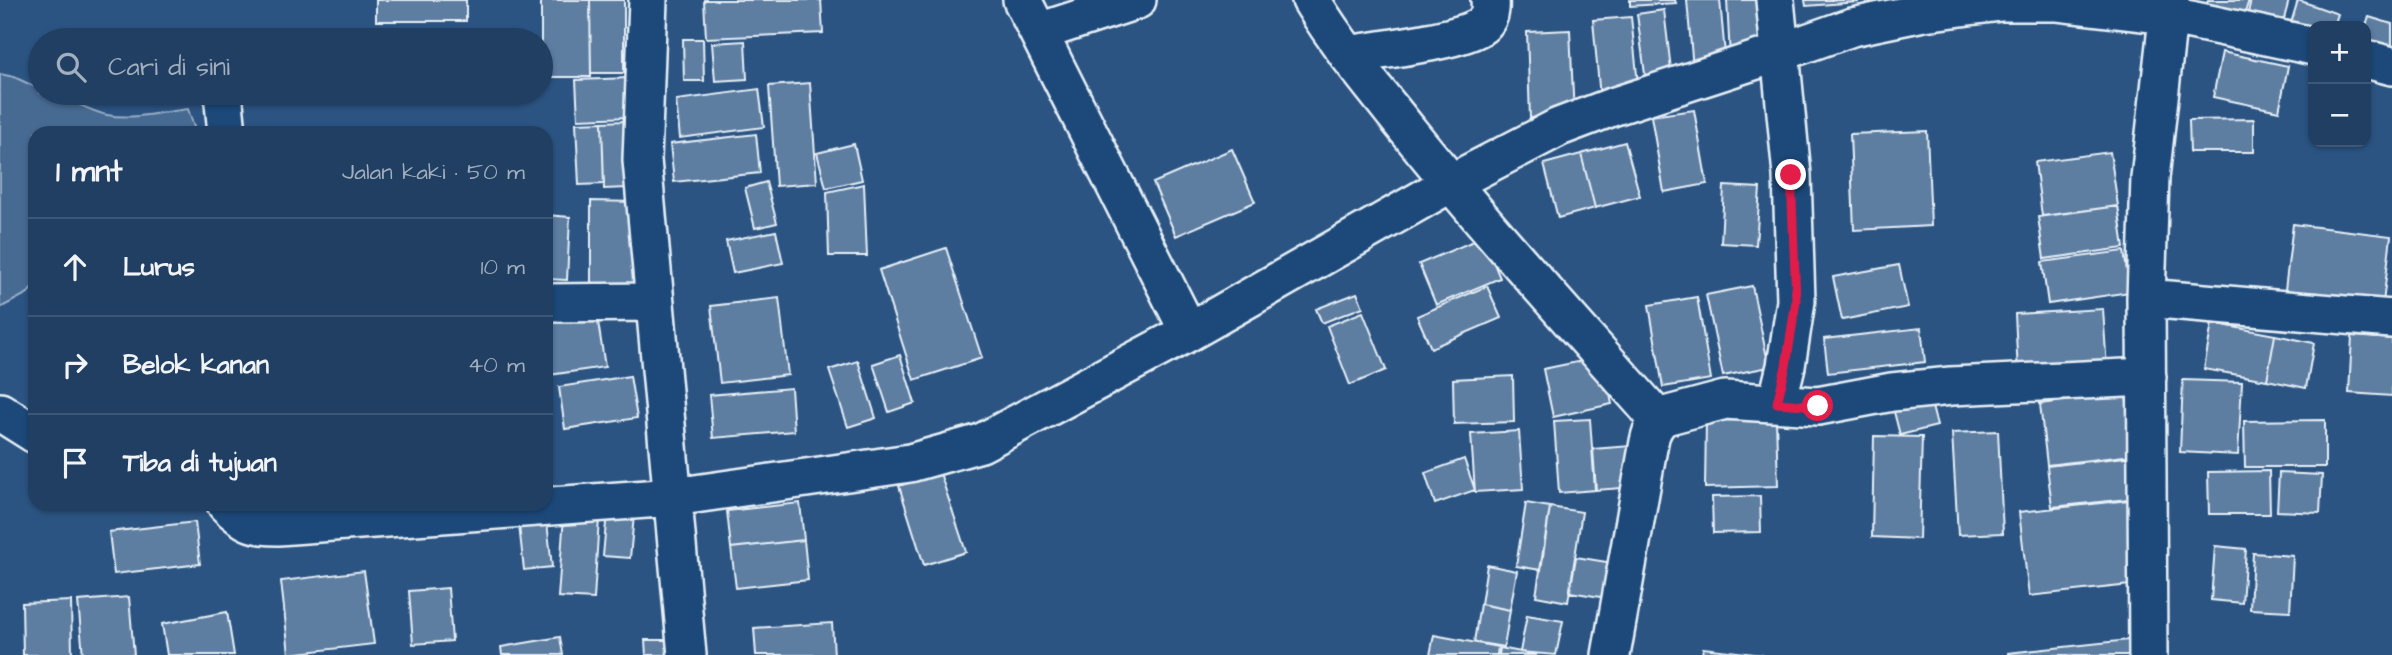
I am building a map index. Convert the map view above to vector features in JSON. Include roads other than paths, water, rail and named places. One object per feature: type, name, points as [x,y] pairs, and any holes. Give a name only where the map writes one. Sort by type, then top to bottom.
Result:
[{"type":"street","points":[[648,0],[642,160],[687,655]]},
{"type":"street","points":[[1137,0],[1030,16],[1189,332]]},
{"type":"street","points":[[1311,0],[1330,32],[1451,183],[1659,419]]},
{"type":"street","points":[[1348,55],[1462,35],[1488,18],[1490,0]]},
{"type":"street","points":[[1775,0],[1791,175],[1796,301],[1777,403]]},
{"type":"street","points":[[553,506],[674,497],[910,463],[981,443],[1189,332],[1451,183],[1559,127],[1852,27],[1924,12],[2001,2],[2056,2],[2168,8],[2308,45]]},
{"type":"street","points":[[2148,655],[2146,298],[2150,178],[2168,8]]},
{"type":"street","points":[[2371,60],[2392,66]]},
{"type":"street","points":[[224,105],[226,126]]},
{"type":"street","points":[[2146,298],[2392,319]]},
{"type":"street","points":[[553,303],[655,302]]},
{"type":"street","points":[[1611,655],[1651,432],[1659,419],[1680,410],[1725,400],[1818,406],[1892,392],[1951,386],[2147,377]]},
{"type":"street","points":[[0,412],[28,430]]},
{"type":"street","points":[[233,511],[240,518],[256,515],[278,526],[483,511]]}]
